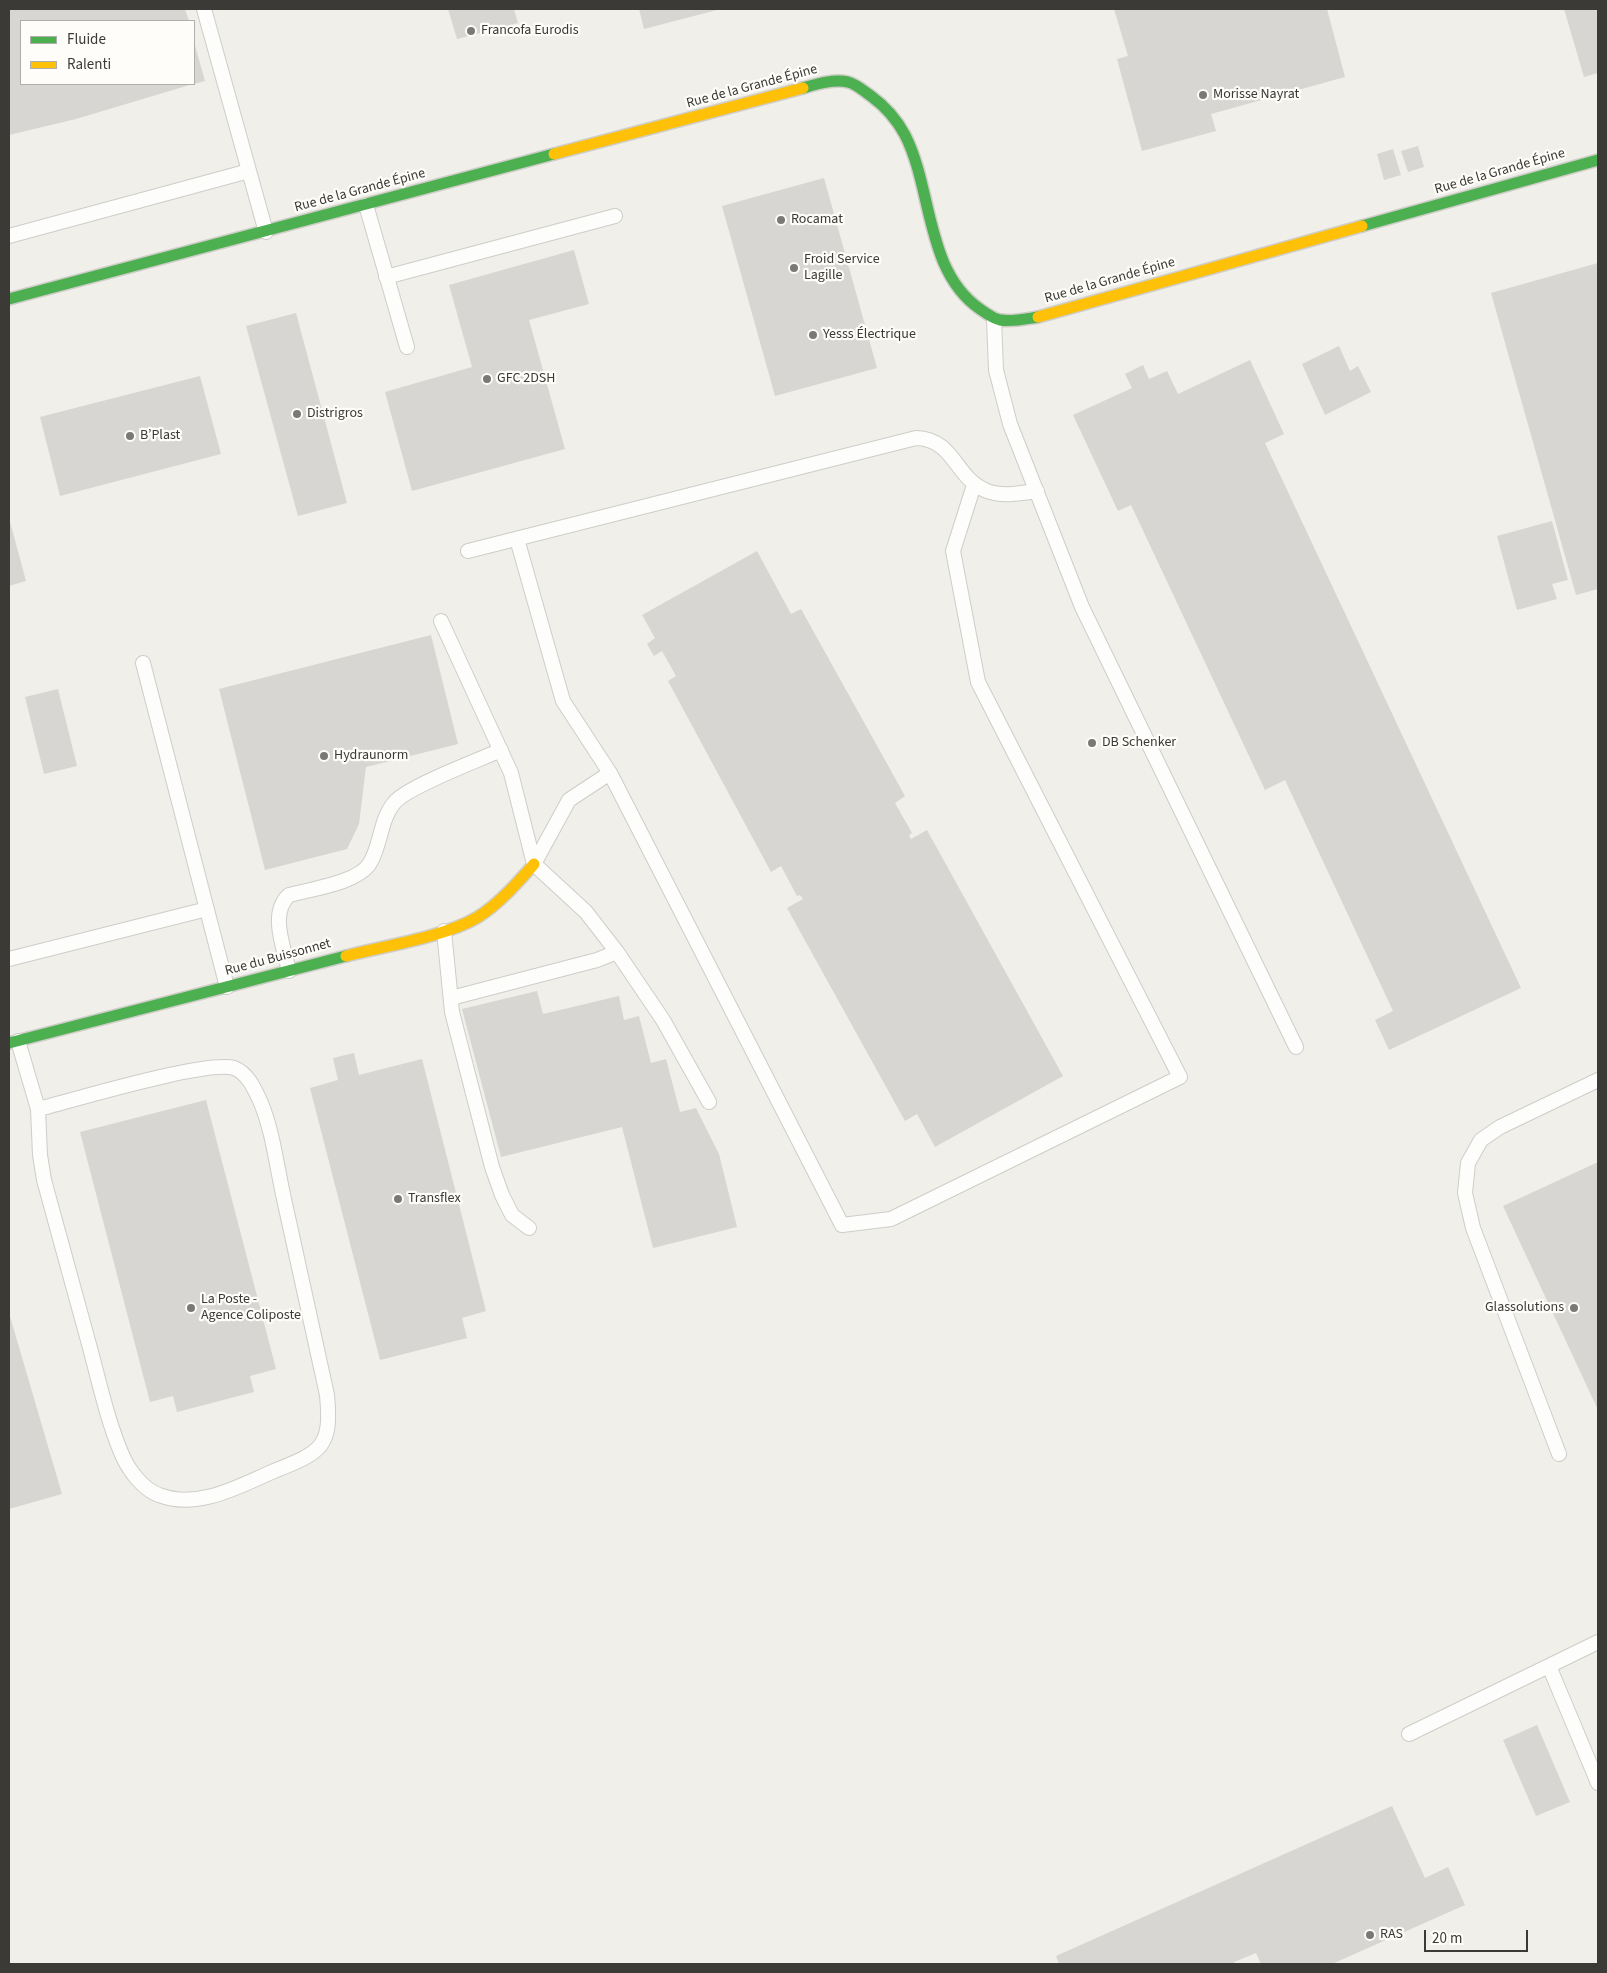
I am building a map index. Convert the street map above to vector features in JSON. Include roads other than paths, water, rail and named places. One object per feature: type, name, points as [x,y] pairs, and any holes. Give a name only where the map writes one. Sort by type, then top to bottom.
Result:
[{"type":"street","name":"Rue de la Grande Épine","points":[[9,299],[825,82],[848,82],[870,92],[888,106],[900,126],[948,272],[962,295],[976,308],[994,319],[1014,321],[1042,316],[1598,160]]},
{"type":"street","name":"Rue du Buissonnet","points":[[13,1042],[444,931],[478,917],[510,891],[534,864]]},
{"type":"lane","points":[[204,9],[266,232]]},
{"type":"lane","points":[[9,236],[249,171]]},
{"type":"lane","points":[[366,205],[407,347]]},
{"type":"lane","points":[[386,277],[615,216]]},
{"type":"lane","points":[[994,319],[996,370],[1010,424],[1082,607],[1296,1047]]},
{"type":"lane","points":[[468,551],[916,438],[930,438],[939,443],[974,484],[989,492],[1008,494],[1037,491]]},
{"type":"lane","points":[[517,539],[563,700],[610,773],[842,1226],[891,1219],[1180,1077],[978,682],[953,551],[974,484]]},
{"type":"lane","points":[[441,621],[511,773],[534,864],[586,912],[617,952],[663,1020],[710,1102]]},
{"type":"lane","points":[[143,663],[227,987]]},
{"type":"lane","points":[[289,971],[280,927],[279,910],[282,901],[289,895],[359,875],[370,863],[382,826],[395,802],[418,787],[501,750]]},
{"type":"lane","points":[[534,864],[569,800],[610,773]]},
{"type":"lane","points":[[9,959],[207,909]]},
{"type":"lane","points":[[444,931],[451,998],[492,1167],[502,1196],[512,1215],[529,1228]]},
{"type":"lane","points":[[451,998],[597,960],[617,952]]},
{"type":"lane","points":[[13,1042],[38,1109],[40,1155],[44,1180],[108,1415],[124,1459],[140,1482],[158,1495],[181,1500],[213,1496],[290,1464],[314,1451],[325,1441],[330,1422],[327,1395],[273,1148],[261,1105],[250,1081],[241,1071],[232,1068],[213,1067],[38,1109]]},
{"type":"lane","points":[[1559,1454],[1473,1228],[1465,1193],[1468,1163],[1481,1140],[1500,1127],[1598,1080]]},
{"type":"lane","points":[[1409,1734],[1598,1642]]},
{"type":"lane","points":[[1549,1666],[1598,1783]]},
{"type":"place","name":"Francofa Eurodis","points":[[471,31]]},
{"type":"place","name":"Morisse Nayrat","points":[[1203,95]]},
{"type":"place","name":"Rocamat","points":[[781,220]]},
{"type":"place","name":"Froid Service Lagille","points":[[794,268]]},
{"type":"place","name":"Yesss Électrique","points":[[813,335]]},
{"type":"place","name":"GFC 2DSH","points":[[487,379]]},
{"type":"place","name":"Distrigros","points":[[297,414]]},
{"type":"place","name":"B’Plast","points":[[130,436]]},
{"type":"place","name":"DB Schenker","points":[[1092,743]]},
{"type":"place","name":"Hydraunorm","points":[[324,756]]},
{"type":"place","name":"Transflex","points":[[398,1199]]},
{"type":"place","name":"La Poste - Agence Coliposte","points":[[191,1308]]},
{"type":"place","name":"Glassolutions","points":[[1574,1308]]},
{"type":"place","name":"RAS","points":[[1370,1935]]}]
